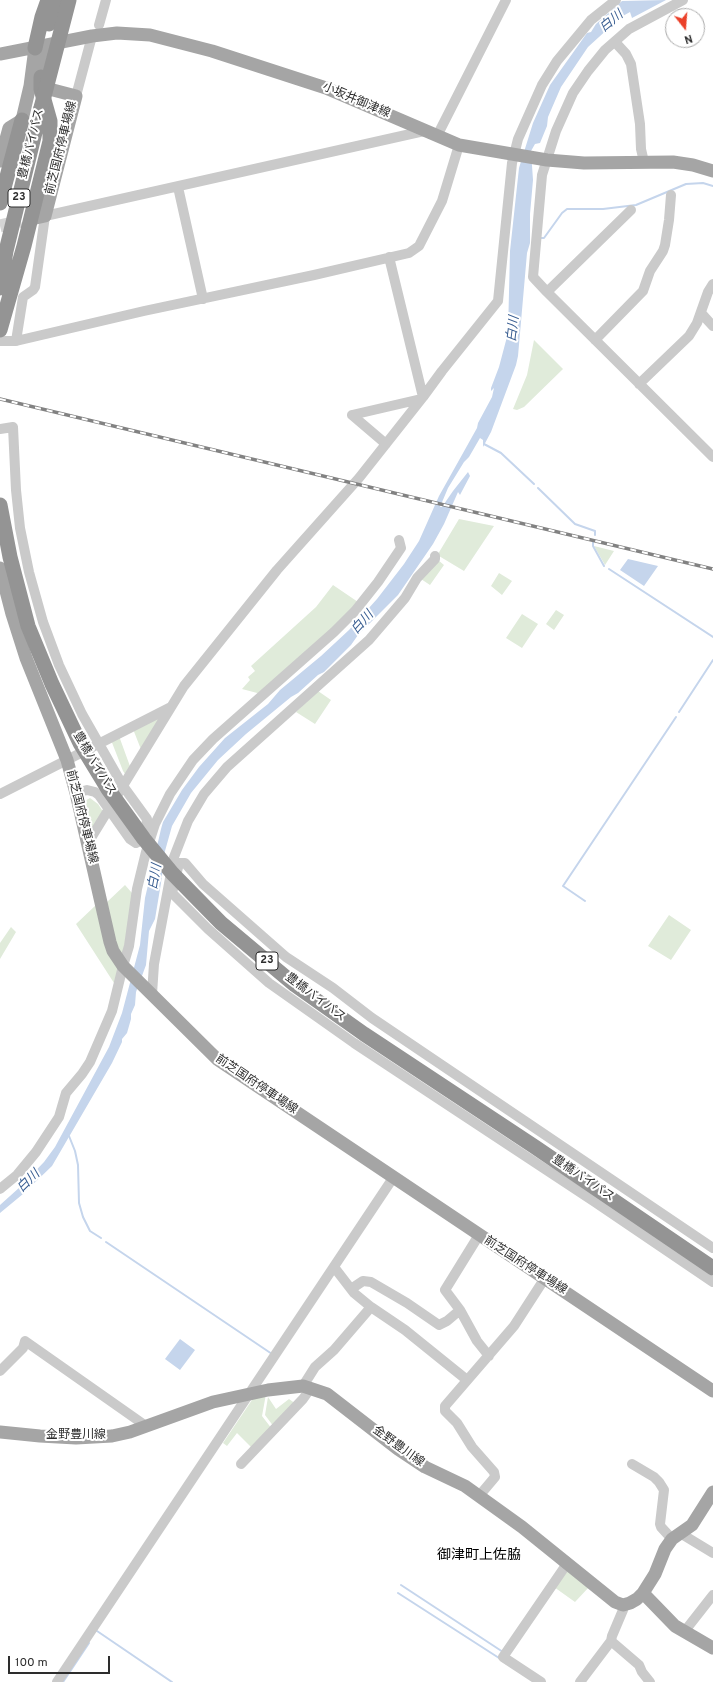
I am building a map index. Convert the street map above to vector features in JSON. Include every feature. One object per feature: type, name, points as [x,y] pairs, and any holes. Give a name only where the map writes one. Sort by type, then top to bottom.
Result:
[{"type":"highway","points":[[40,47],[54,10],[61,0]]},
{"type":"highway","name":"豊橋バイパス","points":[[0,288],[6,251],[65,0]]},
{"type":"highway","name":"豊橋バイパス","points":[[0,247],[22,154],[39,107],[69,0]]},
{"type":"highway","points":[[40,47],[44,2]]},
{"type":"highway","points":[[0,330],[24,246],[50,141],[50,121],[41,89],[40,77]]},
{"type":"highway","points":[[0,203],[22,120]]},
{"type":"highway","name":"豊橋バイパス","points":[[0,505],[10,557],[28,626],[52,684],[80,743],[108,789],[144,839],[172,873],[221,923],[295,984],[364,1034],[535,1147],[713,1268]]},
{"type":"highway","name":"豊橋バイパス","points":[[0,535],[4,560],[23,625],[47,686],[76,745],[104,792],[140,841],[168,874],[217,926],[292,987],[362,1038],[713,1273]]},
{"type":"main road","name":"小坂井御津線","points":[[0,54],[40,47],[96,30],[150,35],[212,51],[326,88],[459,145],[516,155],[584,163],[673,162],[693,165],[713,171]]},
{"type":"main road","points":[[40,47],[40,77]]},
{"type":"main road","points":[[0,161],[7,132],[12,125],[22,120],[40,47]]},
{"type":"main road","name":"前芝国府停車場線","points":[[40,77],[48,87],[76,96],[41,217]]},
{"type":"main road","name":"前芝国府停車場線","points":[[1,573],[26,658],[67,760],[88,843],[110,942],[113,951],[124,967],[217,1060],[713,1391]]},
{"type":"main road","name":"金野豊川線","points":[[0,1432],[76,1438],[112,1436],[130,1432],[213,1402],[249,1394],[307,1387],[327,1394],[398,1449],[425,1467],[465,1486],[566,1561],[615,1602],[623,1605]]},
{"type":"main road","points":[[623,1605],[637,1599],[643,1592],[654,1574],[665,1549],[676,1536],[692,1525],[712,1494]]},
{"type":"main road","points":[[643,1592],[675,1626],[713,1648]]},
{"type":"street","points":[[76,96],[106,0]]},
{"type":"street","points":[[437,136],[506,0]]},
{"type":"street","points":[[88,843],[184,686],[277,570],[357,480],[498,302],[516,155],[521,132],[542,85],[557,60],[591,20],[614,0]]},
{"type":"street","points":[[683,0],[629,28],[605,50],[573,93],[560,119],[545,159],[542,175],[533,277],[713,457]]},
{"type":"street","points":[[615,42],[626,54],[631,64],[640,124],[641,149],[644,162]]},
{"type":"street","points":[[16,341],[23,297],[33,290],[34,287],[41,217],[424,130]]},
{"type":"street","points":[[0,341],[16,341],[409,252],[419,246],[442,201],[459,145]]},
{"type":"street","points":[[178,187],[203,299]]},
{"type":"street","points":[[595,340],[643,291],[650,271],[663,251],[665,245],[671,195]]},
{"type":"street","points":[[547,292],[631,210]]},
{"type":"street","points":[[389,257],[422,398]]},
{"type":"street","points":[[639,384],[688,336],[697,323],[713,284]]},
{"type":"street","points":[[701,313],[713,326]]},
{"type":"street","points":[[386,444],[352,415],[422,398]]},
{"type":"street","points":[[0,429],[13,427],[16,490],[20,528],[29,572],[43,622],[59,665],[79,708],[123,786],[147,819],[146,828],[138,842],[136,843],[130,839],[99,795],[95,792],[87,790],[76,793]]},
{"type":"street","points":[[0,1189],[16,1175],[36,1152],[59,1116],[67,1091],[90,1062],[112,1011],[130,946],[137,889],[146,852],[163,808],[181,776],[213,739],[356,611],[401,548],[399,540]]},
{"type":"street","points":[[150,992],[174,857],[188,821],[204,794],[227,766],[369,640],[405,598],[417,578],[435,556]]},
{"type":"street","points":[[1,573],[29,572]]},
{"type":"street","points":[[0,794],[171,707]]},
{"type":"street","points":[[713,1248],[372,1018],[333,988],[286,957],[203,884],[185,863],[179,863],[172,893],[269,983],[354,1043],[595,1202],[713,1282]]},
{"type":"street","points":[[187,908],[203,884]]},
{"type":"street","points":[[269,983],[286,957]]},
{"type":"street","points":[[354,1043],[372,1018]]},
{"type":"street","points":[[444,1102],[460,1076]]},
{"type":"street","points":[[57,1682],[393,1178]]},
{"type":"street","points":[[595,1202],[610,1179]]},
{"type":"street","points":[[479,1235],[445,1290],[460,1310],[477,1340],[489,1356]]},
{"type":"street","points":[[334,1266],[351,1289],[371,1307],[405,1330],[467,1380]]},
{"type":"street","points":[[479,1496],[495,1477],[494,1472],[472,1447],[457,1423],[445,1411],[445,1406],[514,1326],[545,1278]]},
{"type":"street","points":[[351,1289],[363,1281],[371,1282],[407,1303],[440,1325],[460,1310]]},
{"type":"street","points":[[241,1464],[303,1400],[307,1387],[305,1380],[315,1367],[334,1350],[371,1307]]},
{"type":"street","points":[[0,1371],[23,1348],[25,1341],[146,1426]]},
{"type":"street","points":[[632,1464],[654,1477],[664,1490],[660,1524],[661,1527],[676,1536],[713,1553]]},
{"type":"street","points":[[541,1682],[503,1657],[564,1568],[566,1561]]},
{"type":"street","points":[[684,1632],[713,1594]]},
{"type":"street","points":[[580,1682],[611,1641],[623,1605]]},
{"type":"street","points":[[611,1641],[639,1665],[642,1672],[650,1682]]},
{"type":"green space","points":[[534,340],[563,369],[524,407],[517,410],[513,409],[527,375]]},
{"type":"green space","points":[[459,519],[494,526],[464,571],[438,554]]},
{"type":"green space","points":[[594,546],[614,551],[605,565]]},
{"type":"green space","points":[[438,560],[444,565],[430,585],[421,579]]},
{"type":"green space","points":[[499,573],[512,581],[502,595],[491,586]]},
{"type":"green space","points":[[333,585],[358,602],[332,630],[261,694],[242,689],[250,680],[248,677],[255,671],[251,666],[316,607]]},
{"type":"green space","points":[[556,610],[564,615],[554,630],[546,624]]},
{"type":"green space","points":[[522,614],[538,624],[522,648],[506,638]]},
{"type":"green space","points":[[318,691],[331,700],[315,724],[296,712]]},
{"type":"green space","points":[[165,712],[142,752],[133,729]]},
{"type":"green space","points":[[119,736],[131,769],[127,777],[123,771],[111,740]]},
{"type":"green space","points":[[90,798],[98,804],[104,813],[91,834],[83,802]]},
{"type":"green space","points":[[125,885],[132,893],[124,957],[117,946],[107,902]]},
{"type":"green space","points":[[96,905],[120,969],[114,983],[76,924]]},
{"type":"green space","points":[[669,915],[691,930],[671,960],[648,946]]},
{"type":"green space","points":[[11,927],[16,932],[0,959],[0,943]]},
{"type":"green space","points":[[266,1394],[262,1416],[272,1429],[253,1449],[237,1433],[227,1446],[223,1443],[254,1397]]},
{"type":"green space","points":[[268,1397],[276,1409],[289,1399],[296,1404],[274,1427],[265,1415]]},
{"type":"green space","points":[[568,1569],[590,1586],[575,1602],[554,1587]]},
{"type":"water","name":"白川","points":[[666,0],[632,18],[630,12],[621,17],[588,47],[561,87],[548,117],[547,126],[540,143],[535,144],[531,151],[533,180],[530,214],[530,243],[527,253],[518,356],[491,432],[483,447],[483,440],[480,438],[448,488],[440,507],[442,507],[468,472],[470,476],[460,495],[458,492],[444,524],[433,544],[398,595],[324,672],[318,675],[298,693],[246,734],[218,760],[191,793],[172,826],[165,851],[155,919],[149,931],[146,965],[136,992],[135,1005],[131,1014],[127,1033],[122,1039],[112,1063],[52,1166],[23,1194],[0,1213],[0,1205],[44,1162],[55,1147],[109,1047],[122,1013],[140,945],[145,898],[161,829],[163,822],[182,790],[199,767],[225,738],[268,704],[280,690],[321,656],[349,630],[377,599],[404,564],[419,541],[439,496],[477,428],[478,423],[492,397],[494,388],[491,391],[491,388],[499,367],[508,333],[510,251],[519,168],[533,123],[550,85],[587,33],[591,32],[596,24],[622,1]]},
{"type":"water","points":[[628,559],[658,566],[644,586],[620,570]]},
{"type":"water","points":[[180,1339],[195,1350],[180,1370],[165,1359]]},
{"type":"waterway","points":[[541,238],[544,238],[562,213],[567,209],[603,209],[636,205],[686,184],[703,183],[713,186]]},
{"type":"waterway","points":[[484,444],[501,453],[534,484]]},
{"type":"waterway","points":[[538,488],[575,524],[595,531],[595,535]]},
{"type":"waterway","points":[[593,542],[593,546],[604,566]]},
{"type":"waterway","points":[[609,569],[713,637]]},
{"type":"waterway","points":[[679,712],[713,660]]},
{"type":"waterway","points":[[585,901],[563,886],[676,717]]},
{"type":"waterway","points":[[69,1136],[75,1151],[78,1165],[79,1203],[83,1217],[90,1231],[101,1238]]},
{"type":"waterway","points":[[106,1242],[272,1354]]},
{"type":"waterway","points":[[401,1585],[503,1652]]},
{"type":"waterway","points":[[398,1593],[499,1658]]},
{"type":"waterway","points":[[97,1631],[172,1682]]},
{"type":"waterway","points":[[63,1682],[89,1643]]},
{"type":"tunnel","points":[[0,226],[21,221]]},
{"type":"railway","points":[[0,399],[713,569]]},
{"type":"district","name":"御津町上佐脇","points":[[479,1556]]}]
